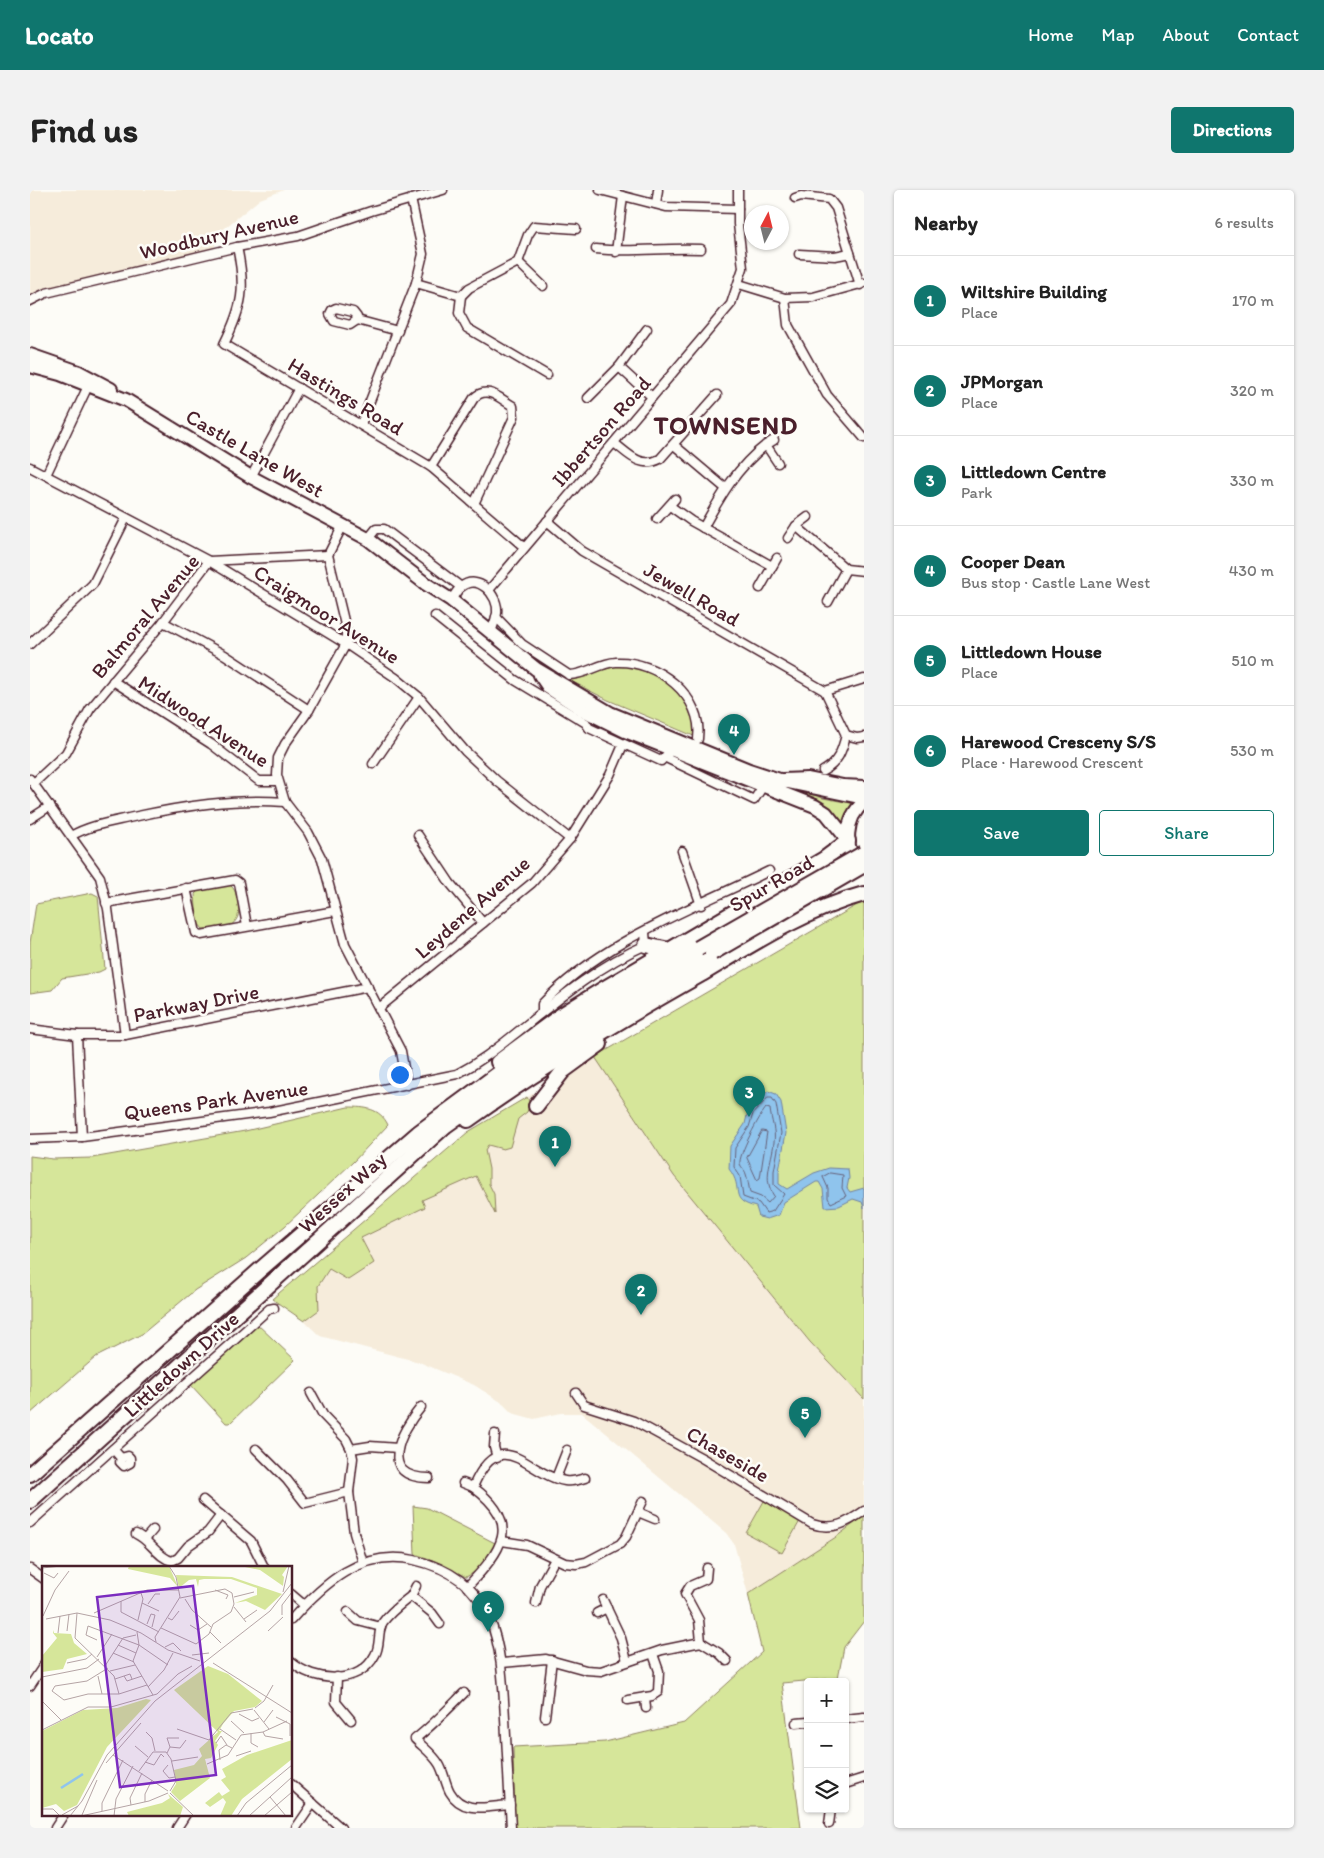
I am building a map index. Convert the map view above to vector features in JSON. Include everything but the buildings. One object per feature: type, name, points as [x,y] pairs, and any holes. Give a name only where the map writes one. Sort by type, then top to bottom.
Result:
[{"type":"highway","points":[[783,781],[808,780],[843,787],[864,788]]},
{"type":"highway","points":[[381,1165],[435,1112],[535,1034],[669,950],[824,859],[847,840]]},
{"type":"highway","name":"Spur Road","points":[[698,948],[864,853]]},
{"type":"highway","name":"Spur Road","points":[[714,959],[864,865]]},
{"type":"highway","points":[[536,1106],[563,1071],[667,997],[714,959],[800,917],[864,894]]},
{"type":"highway","points":[[645,938],[669,950]]},
{"type":"highway","name":"Wessex Way","points":[[30,1474],[381,1165],[444,1113],[529,1051],[618,995],[698,948]]},
{"type":"highway","name":"Wessex Way","points":[[30,1501],[445,1126],[523,1069],[591,1024],[714,959]]},
{"type":"main road","name":"Castle Lane West","points":[[30,355],[79,372],[112,389],[123,399],[250,477],[368,539],[426,584],[451,600],[536,669],[558,684],[610,713],[697,750],[783,781],[864,798]]},
{"type":"main road","name":"Castle Lane West","points":[[30,366],[60,374],[123,399]]},
{"type":"main road","name":"Castle Lane West","points":[[536,669],[549,688],[588,718],[668,754],[763,786],[815,806],[826,813],[847,840],[852,859],[864,873]]},
{"type":"main road","points":[[610,713],[623,724],[668,744],[668,754]]},
{"type":"main road","points":[[847,840],[850,821],[864,802]]},
{"type":"street","name":"Woodbury Avenue","points":[[30,301],[46,293],[237,247],[298,236],[443,190]]},
{"type":"street","points":[[600,190],[666,207],[738,209]]},
{"type":"street","points":[[656,204],[658,190]]},
{"type":"street","name":"Ibbertson Road","points":[[490,590],[524,547],[727,310],[736,294],[743,268],[738,224],[738,190]]},
{"type":"street","points":[[829,199],[833,190]]},
{"type":"street","points":[[616,252],[623,196]]},
{"type":"street","points":[[739,284],[785,298],[813,297],[862,284],[850,253],[839,213],[829,199],[801,196],[795,198]]},
{"type":"street","points":[[361,424],[416,283],[423,254],[411,199]]},
{"type":"street","points":[[547,375],[467,328],[460,313],[461,296],[469,288],[518,262],[528,235],[534,226],[576,229]]},
{"type":"street","name":"Hastings Road","points":[[237,247],[243,274],[242,295],[236,320],[224,344],[432,467],[524,547]]},
{"type":"street","points":[[596,249],[616,252],[679,248],[701,249]]},
{"type":"street","points":[[800,254],[835,256],[850,253]]},
{"type":"street","points":[[518,262],[543,286]]},
{"type":"street","points":[[416,283],[461,296]]},
{"type":"street","points":[[785,298],[788,325],[827,395],[864,438]]},
{"type":"street","points":[[357,320],[398,331]]},
{"type":"street","points":[[588,398],[618,367],[647,329]]},
{"type":"street","points":[[618,367],[652,398]]},
{"type":"street","points":[[46,475],[88,386]]},
{"type":"street","points":[[250,477],[299,388]]},
{"type":"street","points":[[432,467],[474,398],[480,392],[487,391],[513,406],[514,417],[474,504]]},
{"type":"street","points":[[614,442],[640,463],[650,464],[660,460],[717,395]]},
{"type":"street","points":[[703,528],[725,488],[754,455],[774,440]]},
{"type":"street","points":[[674,445],[725,488]]},
{"type":"street","points":[[766,446],[778,463]]},
{"type":"street","name":"Craigmoor Avenue","points":[[30,467],[209,561],[346,644],[396,678],[419,698],[490,775],[570,838]]},
{"type":"street","points":[[656,519],[673,502],[703,528],[772,566]]},
{"type":"street","points":[[788,538],[796,526],[808,517]]},
{"type":"street","points":[[30,644],[94,584],[126,518]]},
{"type":"street","name":"Jewell Road","points":[[547,521],[582,551],[825,691]]},
{"type":"street","points":[[343,525],[328,555],[346,629],[346,644],[309,710],[285,744],[278,758],[278,781],[285,802],[308,832],[322,859],[335,911],[346,944],[401,1051],[406,1085]]},
{"type":"street","points":[[796,526],[846,569],[864,571]]},
{"type":"street","points":[[368,539],[376,529],[384,528],[461,587]]},
{"type":"street","name":"Balmoral Avenue","points":[[32,781],[66,753],[85,716],[209,561],[328,555]]},
{"type":"street","points":[[760,588],[777,558]]},
{"type":"street","points":[[828,602],[846,569]]},
{"type":"street","points":[[451,600],[461,587],[480,584],[490,590],[496,605],[496,617],[491,632]]},
{"type":"street","name":"Castle Lane West","points":[[436,616],[515,680],[588,718],[590,728],[623,745],[661,761],[668,754],[754,800],[763,786]]},
{"type":"street","points":[[496,617],[522,644],[569,676]]},
{"type":"street","points":[[162,622],[225,655],[309,710]]},
{"type":"street","points":[[558,684],[569,676],[577,675],[604,664],[617,662],[636,663],[657,672],[677,684],[691,705],[699,729],[698,739]]},
{"type":"street","points":[[823,771],[832,766],[840,757],[846,735],[825,691],[864,679]]},
{"type":"street","name":"Midwood Avenue","points":[[113,681],[212,744],[259,781],[278,781]]},
{"type":"street","points":[[373,764],[419,698]]},
{"type":"street","points":[[846,735],[857,738],[864,737]]},
{"type":"street","name":"Leydene Avenue","points":[[378,1008],[532,883],[570,838],[610,775],[623,745]]},
{"type":"street","points":[[32,781],[100,877],[106,903],[125,1036]]},
{"type":"street","points":[[71,836],[100,824],[161,811],[255,800],[285,802]]},
{"type":"street","points":[[30,819],[50,806]]},
{"type":"street","points":[[418,835],[450,883],[483,923]]},
{"type":"street","points":[[682,851],[700,905]]},
{"type":"street","points":[[542,1012],[645,938],[700,905],[770,872]]},
{"type":"street","points":[[106,903],[231,880],[238,882],[247,926]]},
{"type":"street","points":[[186,888],[196,933],[201,935],[335,911]]},
{"type":"street","points":[[542,1012],[542,1004],[574,976],[620,945],[645,938]]},
{"type":"street","name":"Parkway Drive","points":[[30,1029],[78,1035],[125,1036],[368,987]]},
{"type":"street","name":"Queens Park Avenue","points":[[30,1139],[82,1137],[269,1112],[443,1078],[481,1062],[542,1012]]},
{"type":"street","points":[[78,1035],[82,1137]]},
{"type":"street","name":"Littledown Drive","points":[[30,1524],[269,1309],[274,1308]]},
{"type":"street","points":[[311,1393],[323,1416],[346,1439],[351,1448],[353,1458],[350,1492],[354,1533],[363,1563]]},
{"type":"street","name":"Chaseside","points":[[576,1393],[584,1405],[634,1421],[702,1458],[812,1524],[822,1528],[836,1527],[850,1522],[864,1511]]},
{"type":"street","points":[[421,1408],[410,1419],[398,1448],[398,1465],[401,1471],[409,1475],[429,1478]]},
{"type":"street","points":[[495,1434],[494,1447],[497,1458]]},
{"type":"street","points":[[351,1448],[370,1446],[398,1448]]},
{"type":"street","points":[[113,1449],[121,1458]]},
{"type":"street","points":[[256,1449],[287,1480],[302,1506],[312,1500],[350,1492]]},
{"type":"street","points":[[556,1478],[567,1450]]},
{"type":"street","points":[[473,1487],[482,1467],[497,1458],[510,1456],[522,1459],[564,1481],[584,1478]]},
{"type":"street","points":[[463,1483],[473,1487],[495,1506],[501,1523],[502,1541],[494,1557],[467,1587]]},
{"type":"street","points":[[203,1500],[256,1547],[264,1566]]},
{"type":"street","points":[[502,1541],[527,1545],[555,1559],[570,1564],[581,1564],[615,1548],[626,1537],[643,1501]]},
{"type":"street","points":[[638,1512],[655,1519]]},
{"type":"street","points":[[136,1534],[146,1538],[167,1559],[175,1560],[188,1546],[208,1532],[221,1515]]},
{"type":"street","points":[[146,1538],[153,1530]]},
{"type":"street","points":[[292,1619],[304,1605],[335,1577],[363,1563],[385,1559],[412,1559],[437,1567],[459,1579],[489,1615],[496,1635],[502,1663],[511,1828]]},
{"type":"street","points":[[536,1603],[540,1586],[555,1559]]},
{"type":"street","points":[[706,1568],[706,1579]]},
{"type":"street","points":[[30,1569],[42,1578]]},
{"type":"street","points":[[685,1594],[690,1586],[706,1579],[715,1583]]},
{"type":"street","points":[[292,1663],[309,1673],[336,1677],[358,1674],[367,1667],[377,1652],[381,1627],[395,1608],[411,1596],[416,1586]]},
{"type":"street","points":[[676,1593],[685,1594]]},
{"type":"street","points":[[685,1594],[699,1620],[701,1642]]},
{"type":"street","points":[[292,1595],[304,1605]]},
{"type":"street","points":[[411,1596],[432,1613],[440,1624]]},
{"type":"street","points":[[603,1600],[621,1638],[627,1661]]},
{"type":"street","points":[[597,1613],[607,1608]]},
{"type":"street","points":[[348,1612],[358,1622],[381,1627]]},
{"type":"street","points":[[502,1663],[541,1658],[593,1672],[701,1642],[719,1652],[727,1661]]},
{"type":"street","points":[[628,1700],[656,1695],[660,1688],[659,1671],[653,1654]]},
{"type":"street","points":[[545,1717],[552,1660]]},
{"type":"street","points":[[30,1686],[42,1668]]},
{"type":"street","points":[[336,1677],[336,1702],[350,1720]]},
{"type":"street","points":[[415,1739],[441,1718],[448,1706],[464,1693]]},
{"type":"street","points":[[645,1697],[646,1708]]},
{"type":"street","points":[[344,1712],[352,1706]]},
{"type":"street","points":[[547,1708],[556,1710]]},
{"type":"street","points":[[849,1719],[864,1717]]},
{"type":"street","points":[[796,1723],[804,1722]]},
{"type":"street","points":[[410,1730],[415,1739],[440,1765],[450,1792],[458,1802],[470,1807],[480,1808],[510,1805]]},
{"type":"street","points":[[849,1783],[864,1778]]},
{"type":"street","points":[[292,1785],[340,1828]]},
{"type":"street","points":[[296,1828],[313,1803]]},
{"type":"street","points":[[828,1824],[830,1813]]},
{"type":"street","points":[[55,1828],[63,1816]]},
{"type":"street","points":[[177,1828],[185,1816]]},
{"type":"shaded area","points":[[30,190],[284,190],[260,199],[220,232],[212,253],[30,301]]},
{"type":"shaded area","points":[[595,1057],[674,1176],[810,1342],[864,1399],[864,1516],[836,1537],[748,1594],[734,1544],[726,1533],[582,1413],[561,1413],[534,1419],[512,1413],[501,1402],[474,1385],[419,1362],[320,1336],[304,1321],[272,1299],[468,1132]]},
{"type":"green space","points":[[616,666],[632,667],[646,671],[660,677],[671,685],[681,696],[688,708],[696,737],[608,700],[569,680]]},
{"type":"green space","points":[[780,784],[823,798],[856,804],[843,830],[779,787]]},
{"type":"green space","points":[[230,885],[235,891],[238,902],[239,911],[235,922],[225,927],[203,929],[197,922],[195,894],[198,891]]},
{"type":"green space","points":[[92,893],[98,896],[105,969],[99,972],[62,978],[52,990],[30,993],[30,943],[36,904]]},
{"type":"green space","points":[[864,901],[864,1399],[810,1342],[674,1176],[595,1057]]},
{"type":"green space","points":[[527,1097],[530,1103],[527,1112],[518,1119],[510,1147],[503,1149],[488,1145],[485,1150],[489,1169],[489,1184],[494,1194],[495,1214],[476,1176],[422,1200],[425,1207],[361,1238],[374,1263],[348,1280],[329,1269],[318,1286],[319,1310],[304,1321],[272,1299],[468,1132]]},
{"type":"green space","points":[[348,1107],[366,1108],[376,1112],[385,1119],[388,1125],[353,1162],[285,1226],[246,1258],[195,1290],[142,1334],[96,1357],[30,1414],[30,1156],[53,1159],[92,1158],[245,1131]]},
{"type":"green space","points":[[256,1323],[295,1360],[230,1423],[226,1423],[190,1384]]},
{"type":"green space","points":[[764,1501],[800,1521],[782,1553],[746,1533]]},
{"type":"green space","points":[[413,1506],[427,1508],[495,1543],[483,1563],[466,1577],[435,1561],[415,1554]]},
{"type":"green space","points":[[864,1516],[864,1621],[844,1647],[838,1678],[804,1678],[804,1681],[782,1683],[801,1828],[515,1828],[513,1747],[605,1742],[684,1723],[762,1652],[748,1594],[836,1537]]},
{"type":"water","points":[[768,1091],[776,1094],[781,1102],[786,1133],[779,1171],[779,1184],[787,1189],[814,1173],[829,1168],[848,1169],[847,1188],[850,1192],[864,1188],[864,1208],[862,1202],[853,1199],[839,1206],[825,1207],[823,1189],[819,1182],[784,1202],[779,1215],[767,1219],[759,1217],[756,1207],[742,1201],[739,1197],[734,1176],[729,1169],[730,1146],[745,1124],[748,1111]]},
{"type":"waterway","points":[[209,1124],[225,1122]]},
{"type":"waterway","points":[[30,1144],[53,1142]]},
{"type":"place","name":"Cooper Dean","points":[[734,755]]},
{"type":"place","name":"Littledown Centre","points":[[749,1117]]},
{"type":"place","name":"Wiltshire Building","points":[[555,1167]]},
{"type":"place","name":"JPMorgan","points":[[641,1315]]},
{"type":"place","name":"Littledown House","points":[[805,1438]]},
{"type":"place","name":"Harewood Cresceny S/S","points":[[488,1632]]},
{"type":"district","name":"TOWNSEND","points":[[726,425]]}]
